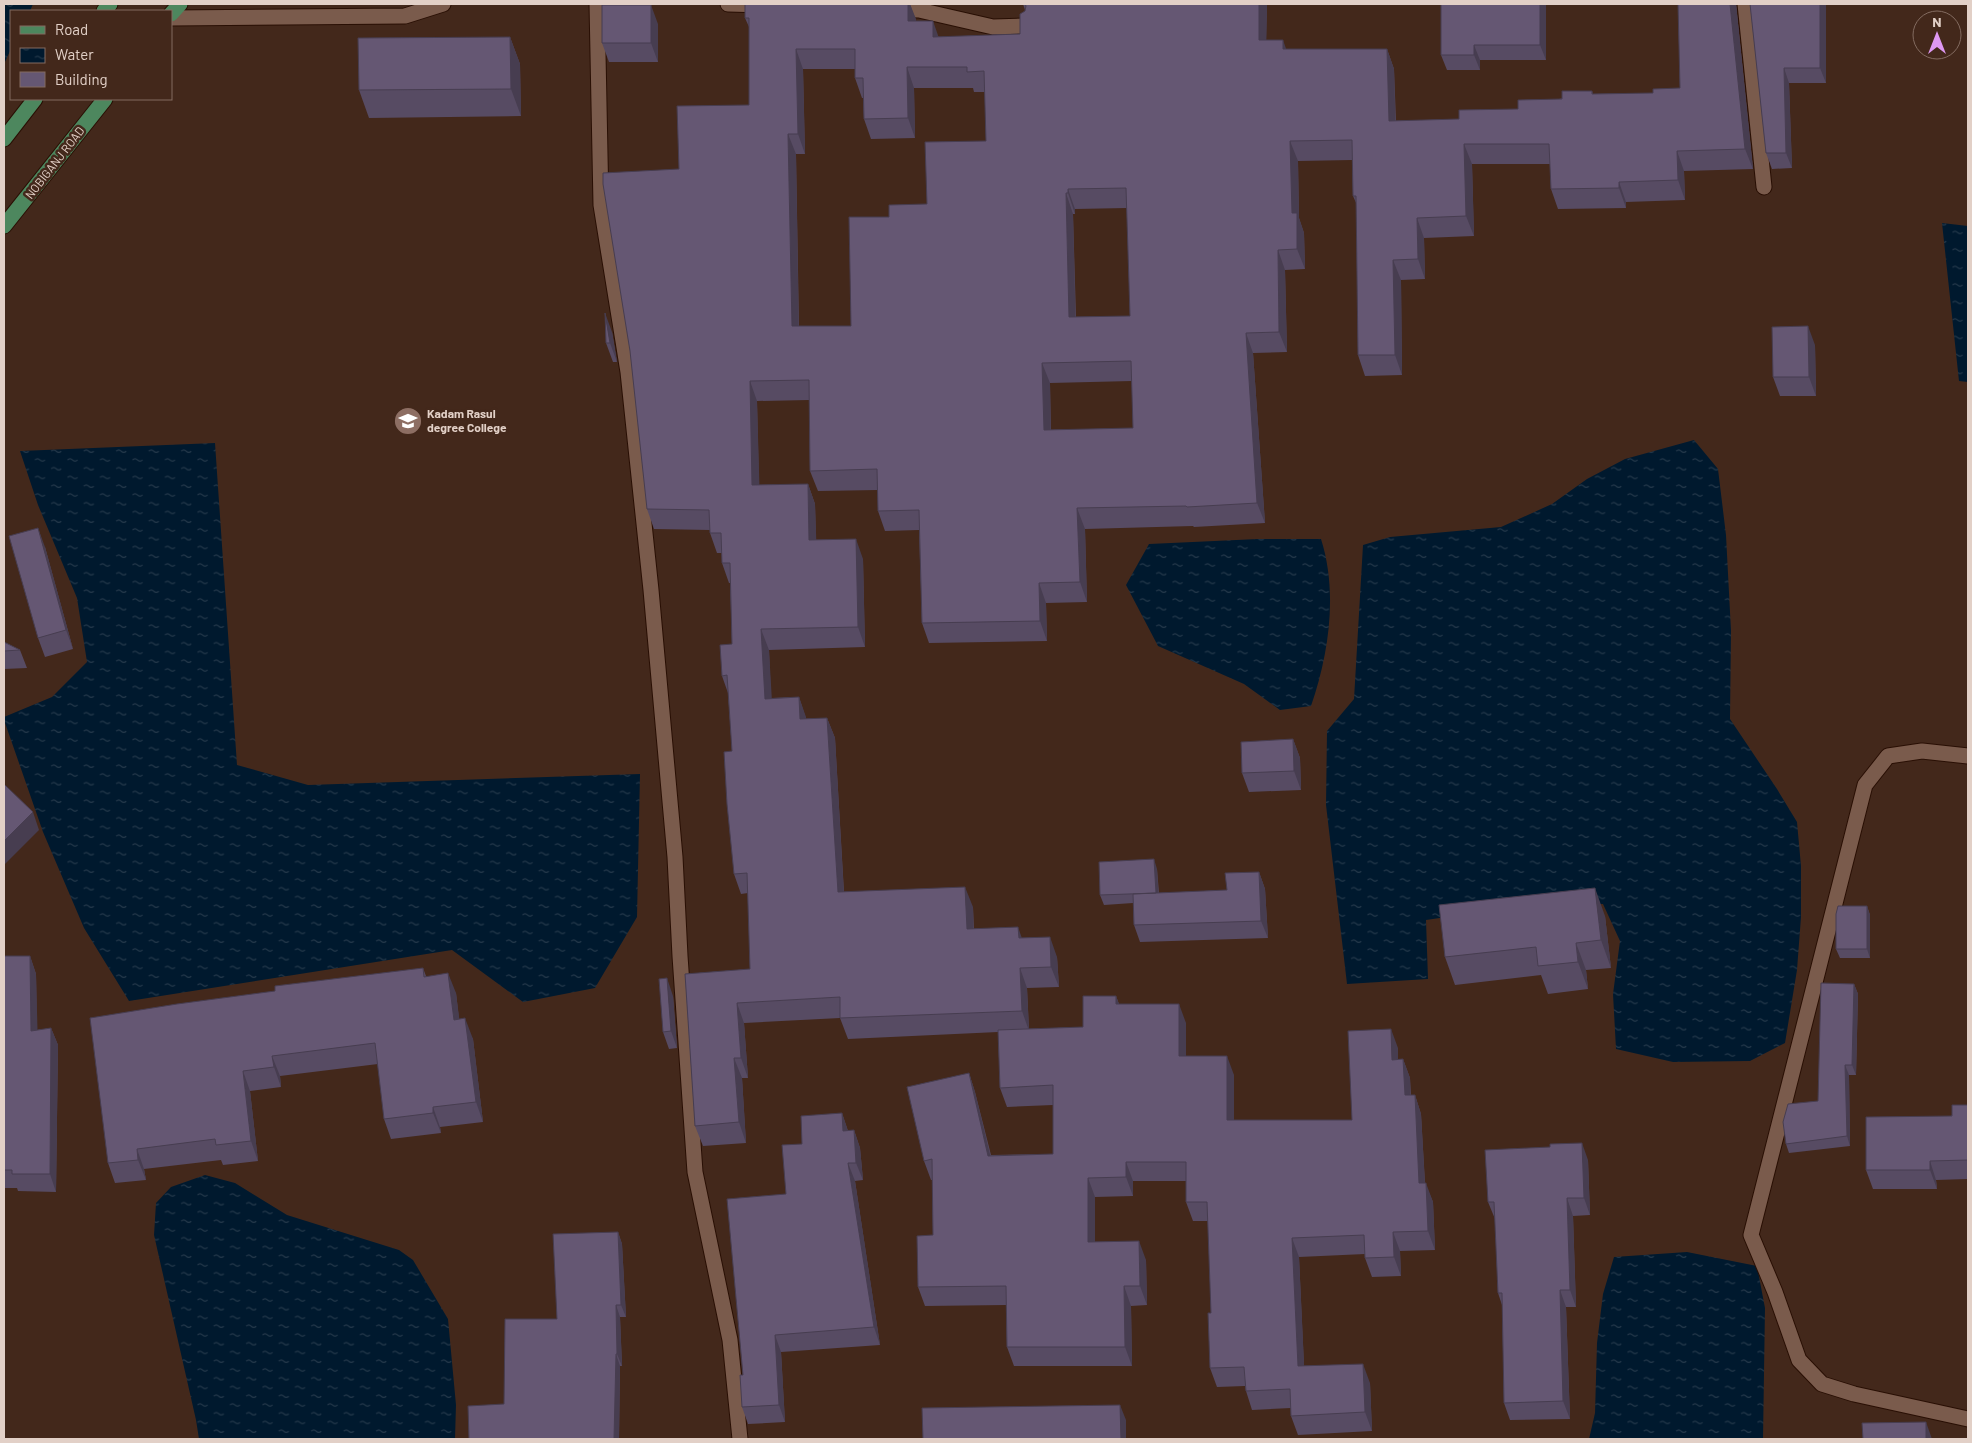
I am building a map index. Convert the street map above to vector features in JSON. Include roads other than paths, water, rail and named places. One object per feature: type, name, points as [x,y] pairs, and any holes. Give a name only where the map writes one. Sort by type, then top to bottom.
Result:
[{"type":"main road","points":[[172,15],[180,4]]},
{"type":"main road","points":[[4,139],[34,100]]},
{"type":"main road","name":"NOBIGANJ ROAD","points":[[4,226],[104,100]]},
{"type":"street","points":[[172,16],[405,16],[443,4]]},
{"type":"street","points":[[597,4],[601,205],[628,372],[652,590],[675,857],[695,1172],[730,1340],[740,1439]]},
{"type":"street","points":[[728,4],[774,6]]},
{"type":"street","points":[[1744,4],[1764,187]]},
{"type":"street","points":[[874,9],[919,10],[994,27],[1024,26]]},
{"type":"street","points":[[1968,756],[1922,751],[1888,756],[1864,785],[1751,1234],[1800,1360],[1822,1384],[1854,1394],[1968,1419]]},
{"type":"water","points":[[4,4],[33,4],[30,10],[10,10],[10,51],[4,64]]},
{"type":"water","points":[[1942,223],[1968,226],[1968,382],[1959,381]]},
{"type":"water","points":[[1694,440],[1718,469],[1726,535],[1731,631],[1730,719],[1797,822],[1801,866],[1801,917],[1797,970],[1785,1043],[1750,1061],[1673,1062],[1616,1049],[1613,994],[1620,941],[1603,904],[1536,904],[1426,920],[1428,979],[1347,984],[1326,805],[1327,731],[1354,699],[1363,545],[1390,537],[1501,527],[1552,504],[1587,479],[1625,459]]},
{"type":"water","points":[[215,443],[237,765],[308,785],[640,774],[637,917],[595,988],[523,1002],[452,950],[129,1001],[84,928],[43,832],[4,720],[4,717],[52,697],[87,662],[77,598],[38,505],[20,451]]},
{"type":"water","points":[[1258,539],[1321,539],[1329,580],[1329,623],[1323,665],[1311,706],[1280,710],[1244,684],[1158,646],[1126,585],[1149,544]]},
{"type":"water","points":[[205,1175],[235,1183],[287,1215],[399,1250],[413,1260],[448,1319],[456,1405],[455,1439],[199,1439],[154,1235],[156,1203],[171,1187]]},
{"type":"water","points":[[1687,1252],[1757,1266],[1765,1308],[1763,1439],[1589,1439],[1595,1413],[1597,1343],[1603,1294],[1614,1257]]},
{"type":"place","name":"Kadam Rasul degree College","points":[[408,421]]}]
